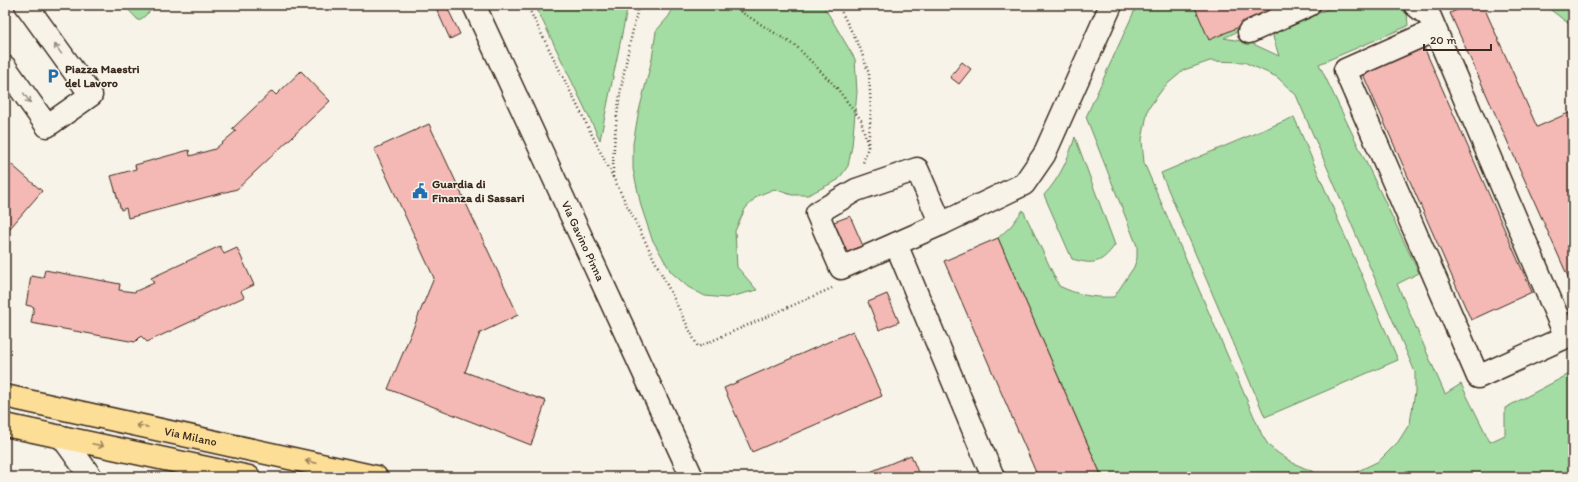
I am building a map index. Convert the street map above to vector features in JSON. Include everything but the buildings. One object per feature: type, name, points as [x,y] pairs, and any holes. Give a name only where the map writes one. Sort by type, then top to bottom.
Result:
[{"type":"main road","name":"Via Milano","points":[[5,396],[376,477]]},
{"type":"main road","points":[[5,425],[222,474],[249,477]]},
{"type":"street","points":[[5,66],[47,126],[91,95],[26,5]]},
{"type":"street","name":"Via Gavino Pinna","points":[[474,5],[692,477]]},
{"type":"street","points":[[941,224],[917,169],[856,190],[817,213],[841,268],[941,224],[1024,184],[1044,155],[1111,5]]},
{"type":"street","points":[[1249,32],[1309,5]]},
{"type":"street","points":[[1415,5],[1430,16],[1566,337],[1478,377],[1345,70],[1435,30]]},
{"type":"street","points":[[896,244],[993,477]]},
{"type":"street","points":[[62,437],[91,477]]},
{"type":"path","points":[[527,5],[698,347],[834,287],[841,268]]},
{"type":"path","points":[[614,178],[615,126],[625,64],[638,5]]},
{"type":"path","points":[[730,5],[797,48],[836,87],[861,120],[868,147],[871,111],[869,74],[860,48],[838,5]]},
{"type":"green space","points":[[124,5],[157,5],[139,21]]},
{"type":"green space","points":[[535,5],[628,5],[600,140]]},
{"type":"green space","points":[[675,5],[823,5],[855,59],[857,92],[852,146],[848,166],[838,180],[808,195],[792,195],[774,189],[757,196],[745,209],[735,231],[737,267],[757,290],[726,298],[705,296],[688,287],[671,272],[652,239],[641,206],[633,169],[633,144],[638,115],[652,59],[656,31],[669,16]]},
{"type":"green space","points":[[1137,5],[1291,5],[1224,38],[1251,43],[1279,56],[1273,37],[1275,29],[1339,5],[1396,5],[1407,12],[1408,26],[1319,64],[1419,273],[1397,284],[1445,394],[1461,384],[1490,442],[1505,435],[1505,408],[1573,372],[1573,477],[1102,477],[998,238],[1011,226],[1023,210],[1059,286],[1085,295],[1114,297],[1134,267],[1137,258],[1137,246],[1086,117]],"holes":[[[1210,61],[1244,62],[1277,77],[1296,95],[1415,372],[1415,392],[1410,423],[1398,442],[1379,461],[1352,474],[1316,473],[1293,463],[1269,446],[1262,435],[1144,163],[1142,140],[1148,109],[1164,87],[1184,70]]]},
{"type":"green space","points":[[1541,5],[1573,5],[1573,27],[1547,7]]},
{"type":"green space","points":[[1294,117],[1398,360],[1265,417],[1161,173]]},
{"type":"green space","points":[[1075,137],[1115,245],[1101,259],[1092,262],[1072,259],[1044,195],[1055,182],[1063,168]]},
{"type":"place","name":"Piazza Maestri del Lavoro","points":[[53,76]]},
{"type":"place","name":"Guardia di Finanza di Sassari","points":[[420,191]]}]
